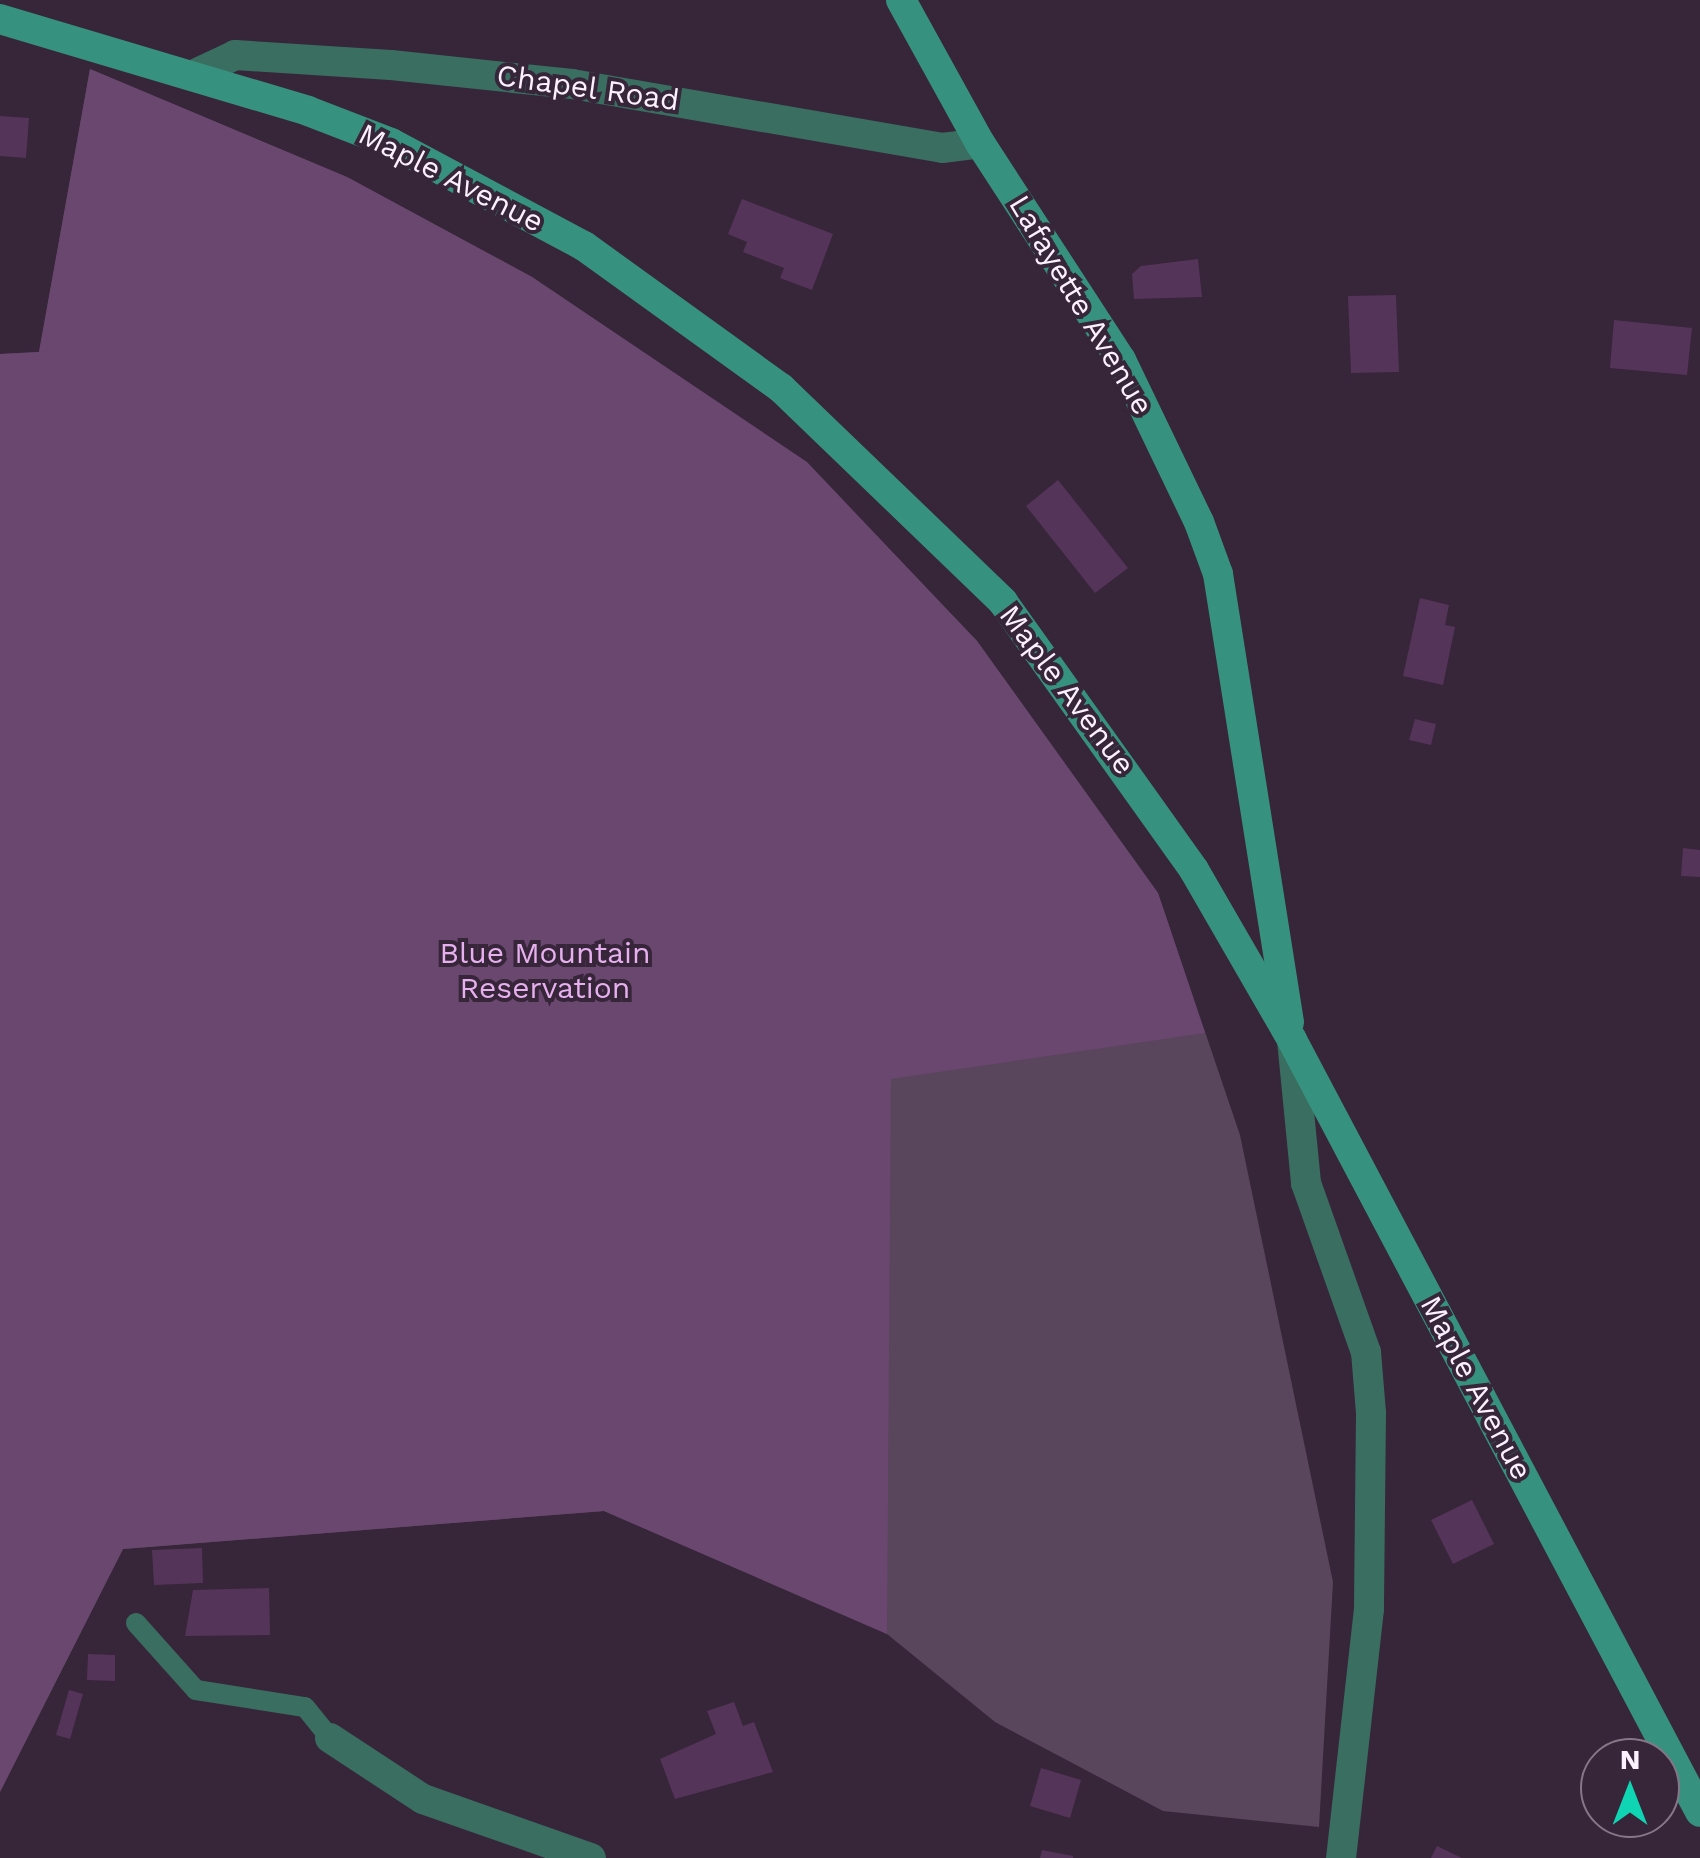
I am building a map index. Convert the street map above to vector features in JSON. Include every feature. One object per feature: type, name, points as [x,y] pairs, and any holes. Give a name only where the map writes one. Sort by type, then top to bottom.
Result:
[{"type":"street","name":"Lafayette Avenue","points":[[901,0],[980,143],[1121,360],[1218,574],[1292,1040]]},
{"type":"street","name":"Maple Avenue","points":[[0,19],[198,72],[392,144],[493,194],[678,306],[781,388],[1003,602],[1194,870],[1292,1040],[1700,1812]]},
{"type":"street","name":"Chapel Road","points":[[198,72],[235,55],[390,65],[572,84],[942,148],[980,143]]},
{"type":"street","points":[[1292,1040],[1306,1183],[1366,1352],[1371,1414],[1368,1609],[1341,1858]]},
{"type":"street","points":[[330,1738],[423,1799],[590,1858]]},
{"type":"lane","points":[[136,1623],[196,1690],[305,1708],[330,1738]]},
{"type":"green space","name":"Blue Mountain Reservation","points":[[90,69],[347,177],[532,277],[807,463],[977,641],[1158,893],[1240,1135],[1333,1582],[1319,1827],[1163,1811],[995,1722],[887,1634],[604,1511],[123,1549],[0,1792],[0,354],[39,352]]},
{"type":"green space","name":"Blue Mountain Reservation","points":[[90,69],[347,177],[532,277],[807,462],[977,641],[1158,893],[1205,1033],[891,1079],[887,1634],[604,1511],[123,1549],[0,1792],[0,354],[39,352]]},
{"type":"building","points":[[0,116],[29,118],[26,158],[0,156]]},
{"type":"building","points":[[742,199],[833,234],[812,290],[780,278],[784,268],[743,252],[747,242],[728,234]]},
{"type":"building","points":[[1198,259],[1202,297],[1134,299],[1132,274],[1141,266]]},
{"type":"building","points":[[1396,295],[1399,372],[1351,373],[1348,296]]},
{"type":"building","points":[[1614,320],[1692,328],[1687,375],[1610,368]]},
{"type":"building","points":[[1058,480],[1128,568],[1095,593],[1026,506]]},
{"type":"building","points":[[1420,598],[1449,605],[1445,625],[1455,627],[1443,685],[1403,676]]},
{"type":"building","points":[[1415,719],[1436,724],[1431,745],[1409,740]]},
{"type":"building","points":[[1683,848],[1700,850],[1700,877],[1681,876]]},
{"type":"building","points":[[1472,1500],[1494,1544],[1453,1564],[1431,1520]]},
{"type":"building","points":[[202,1548],[203,1583],[154,1585],[152,1550]]},
{"type":"building","points":[[269,1588],[270,1635],[185,1636],[193,1590]]},
{"type":"building","points":[[88,1654],[115,1655],[115,1681],[87,1680]]},
{"type":"building","points":[[69,1690],[83,1694],[70,1739],[56,1735]]},
{"type":"building","points":[[734,1702],[743,1726],[754,1722],[773,1772],[675,1799],[660,1759],[716,1734],[707,1711]]},
{"type":"building","points":[[1041,1768],[1081,1780],[1070,1818],[1030,1806]]},
{"type":"building","points":[[1437,1846],[1462,1858],[1431,1858]]},
{"type":"building","points":[[1042,1850],[1073,1856],[1073,1858],[1040,1858]]}]
